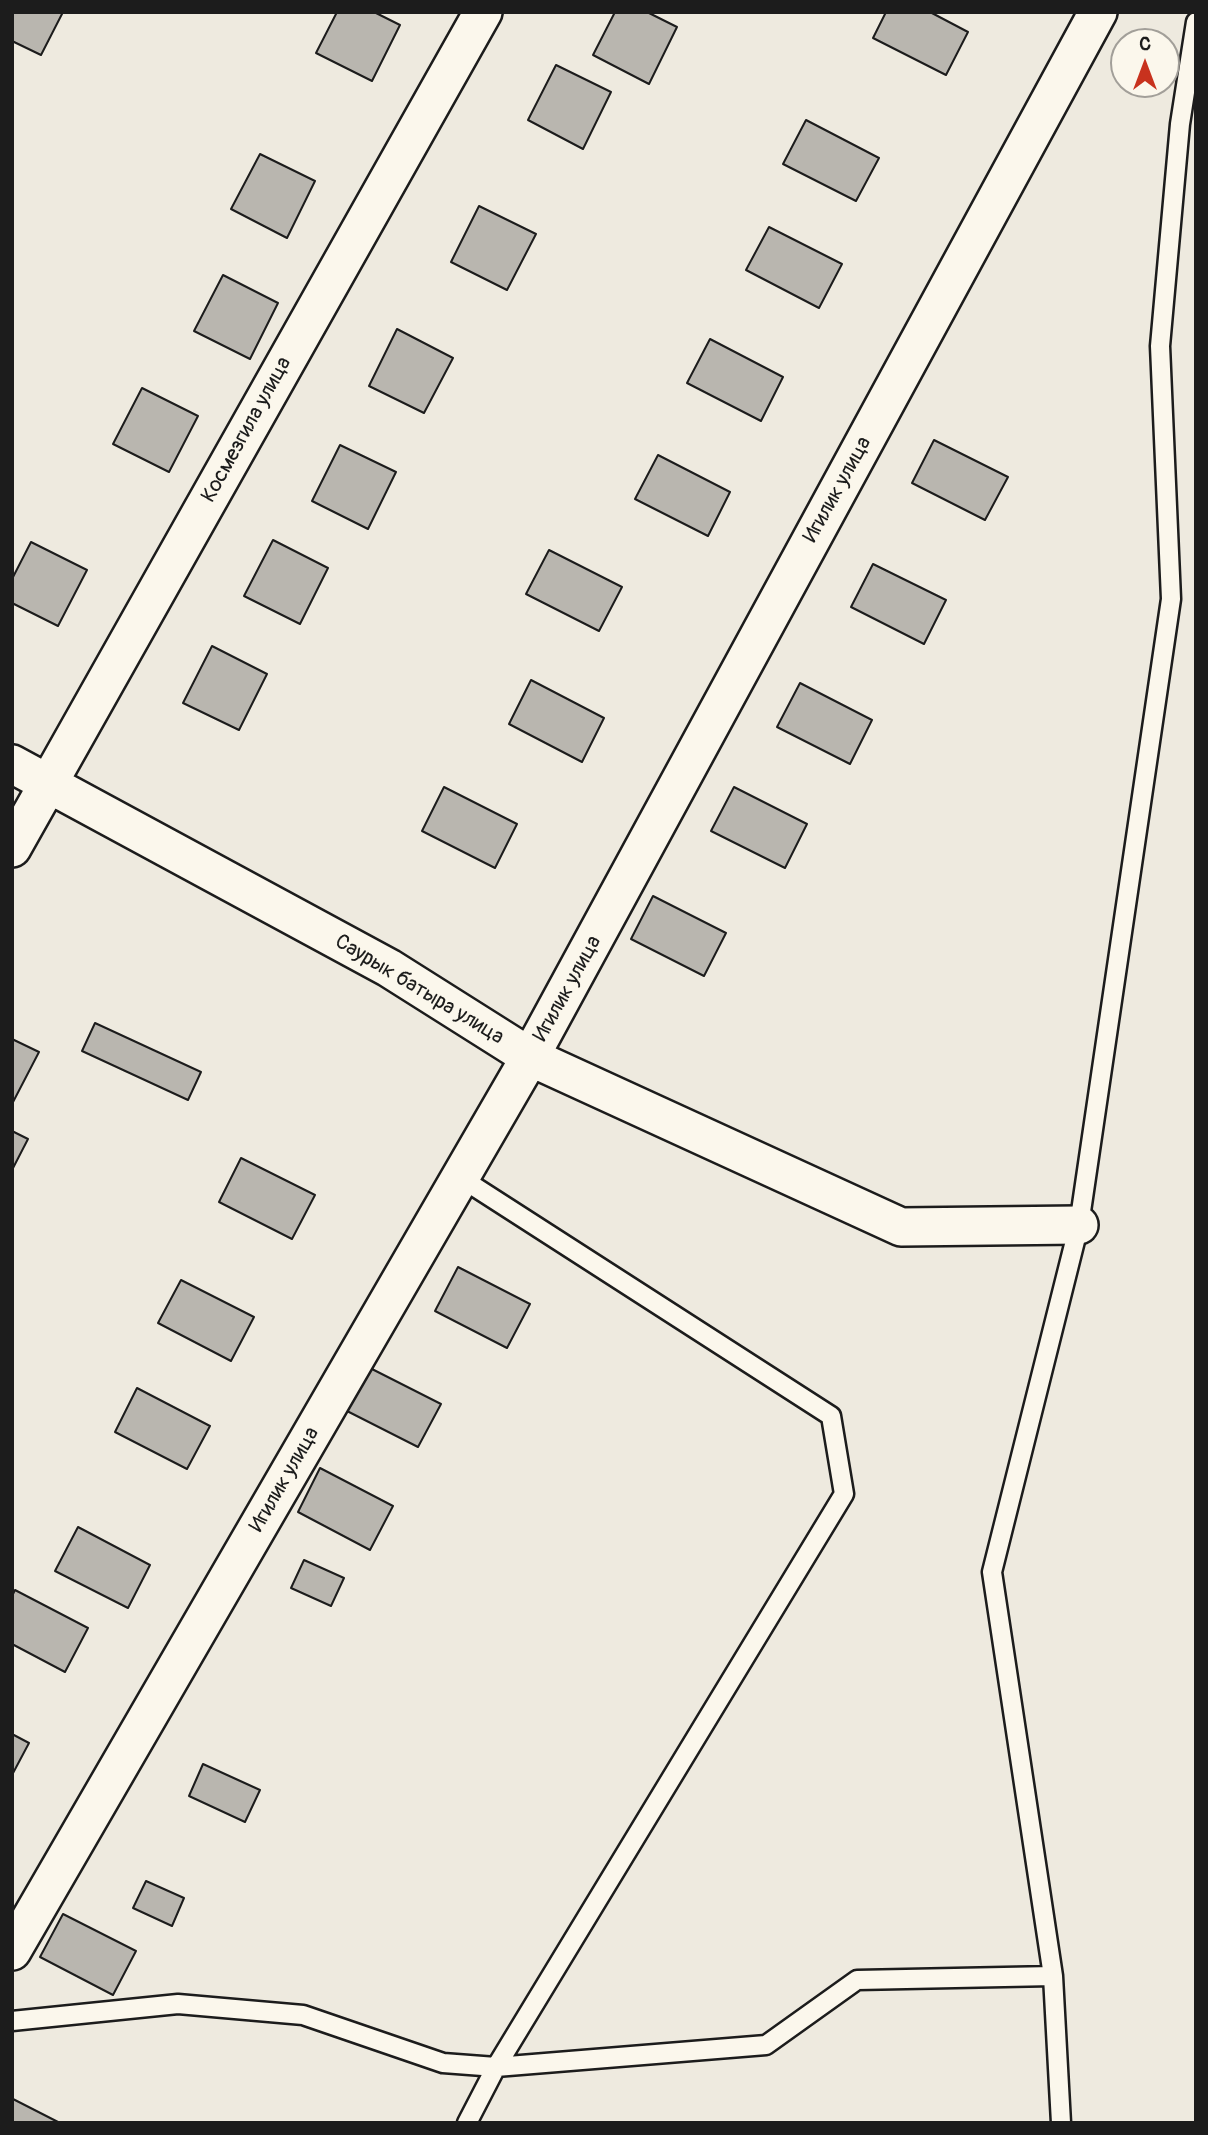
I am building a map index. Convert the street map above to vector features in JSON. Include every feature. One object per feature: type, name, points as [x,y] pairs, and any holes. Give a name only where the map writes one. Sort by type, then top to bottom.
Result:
[{"type":"street","name":"Космезгила улица","points":[[12,848],[483,12]]},
{"type":"street","name":"Игилик улица","points":[[12,1951],[530,1058],[1098,12]]},
{"type":"street","name":"Саурык батыра улица","points":[[12,764],[389,968],[530,1058],[901,1227],[1079,1225]]},
{"type":"lane","points":[[1061,2123],[1054,1976],[992,1572],[1079,1225],[1171,599],[1160,346],[1180,124],[1196,22]]},
{"type":"lane","points":[[461,1178],[831,1416],[844,1494],[496,2067],[467,2123]]},
{"type":"lane","points":[[12,2021],[178,2004],[303,2015],[443,2063],[496,2067],[766,2045],[857,1980],[1054,1976]]},
{"type":"building","points":[[12,12],[63,12],[41,55],[12,41]]},
{"type":"building","points":[[337,12],[374,12],[400,25],[372,81],[316,53]]},
{"type":"building","points":[[615,12],[647,12],[677,27],[649,84],[593,55]]},
{"type":"building","points":[[886,12],[930,12],[968,32],[946,75],[873,38]]},
{"type":"building","points":[[556,65],[611,92],[583,149],[528,120]]},
{"type":"building","points":[[806,120],[879,158],[856,201],[783,164]]},
{"type":"building","points":[[260,154],[315,181],[287,238],[231,209]]},
{"type":"building","points":[[479,206],[536,234],[507,290],[451,262]]},
{"type":"building","points":[[769,227],[842,264],[819,308],[746,270]]},
{"type":"building","points":[[223,275],[278,303],[250,359],[194,331]]},
{"type":"building","points":[[397,329],[453,358],[424,413],[369,386]]},
{"type":"building","points":[[710,339],[783,377],[761,421],[687,383]]},
{"type":"building","points":[[142,388],[198,416],[169,472],[113,444]]},
{"type":"building","points":[[934,440],[1008,477],[985,520],[912,483]]},
{"type":"building","points":[[340,445],[396,472],[368,529],[312,501]]},
{"type":"building","points":[[658,455],[730,492],[708,536],[635,499]]},
{"type":"building","points":[[273,540],[328,568],[300,624],[244,596]]},
{"type":"building","points":[[31,542],[87,570],[58,626],[12,603],[12,579]]},
{"type":"building","points":[[549,550],[622,587],[599,631],[526,594]]},
{"type":"building","points":[[873,564],[946,600],[924,644],[851,607]]},
{"type":"building","points":[[212,646],[267,674],[239,730],[183,703]]},
{"type":"building","points":[[531,680],[604,718],[582,762],[509,724]]},
{"type":"building","points":[[800,683],[872,720],[850,764],[777,727]]},
{"type":"building","points":[[444,787],[517,824],[495,868],[422,831]]},
{"type":"building","points":[[734,787],[807,824],[785,868],[711,831]]},
{"type":"building","points":[[653,896],[726,933],[704,976],[631,939]]},
{"type":"building","points":[[95,1023],[201,1072],[188,1100],[82,1051]]},
{"type":"building","points":[[12,1039],[39,1052],[12,1104]]},
{"type":"building","points":[[12,1131],[28,1139],[12,1170]]},
{"type":"building","points":[[241,1158],[315,1195],[292,1239],[219,1202]]},
{"type":"building","points":[[458,1267],[530,1304],[507,1348],[435,1311]]},
{"type":"building","points":[[181,1280],[254,1317],[231,1361],[158,1323]]},
{"type":"building","points":[[368,1367],[441,1404],[418,1447],[345,1410]]},
{"type":"building","points":[[137,1388],[210,1426],[187,1469],[115,1432]]},
{"type":"building","points":[[320,1468],[393,1506],[370,1550],[298,1512]]},
{"type":"building","points":[[78,1527],[150,1565],[128,1608],[55,1571]]},
{"type":"building","points":[[304,1560],[344,1578],[331,1606],[291,1588]]},
{"type":"building","points":[[15,1590],[88,1628],[65,1672],[12,1644],[12,1596]]},
{"type":"building","points":[[12,1734],[29,1743],[12,1775]]},
{"type":"building","points":[[203,1764],[260,1790],[245,1822],[189,1796]]},
{"type":"building","points":[[146,1881],[184,1898],[172,1926],[133,1908]]},
{"type":"building","points":[[63,1914],[136,1951],[113,1995],[40,1957]]},
{"type":"building","points":[[13,2099],[60,2123],[12,2123]]}]
